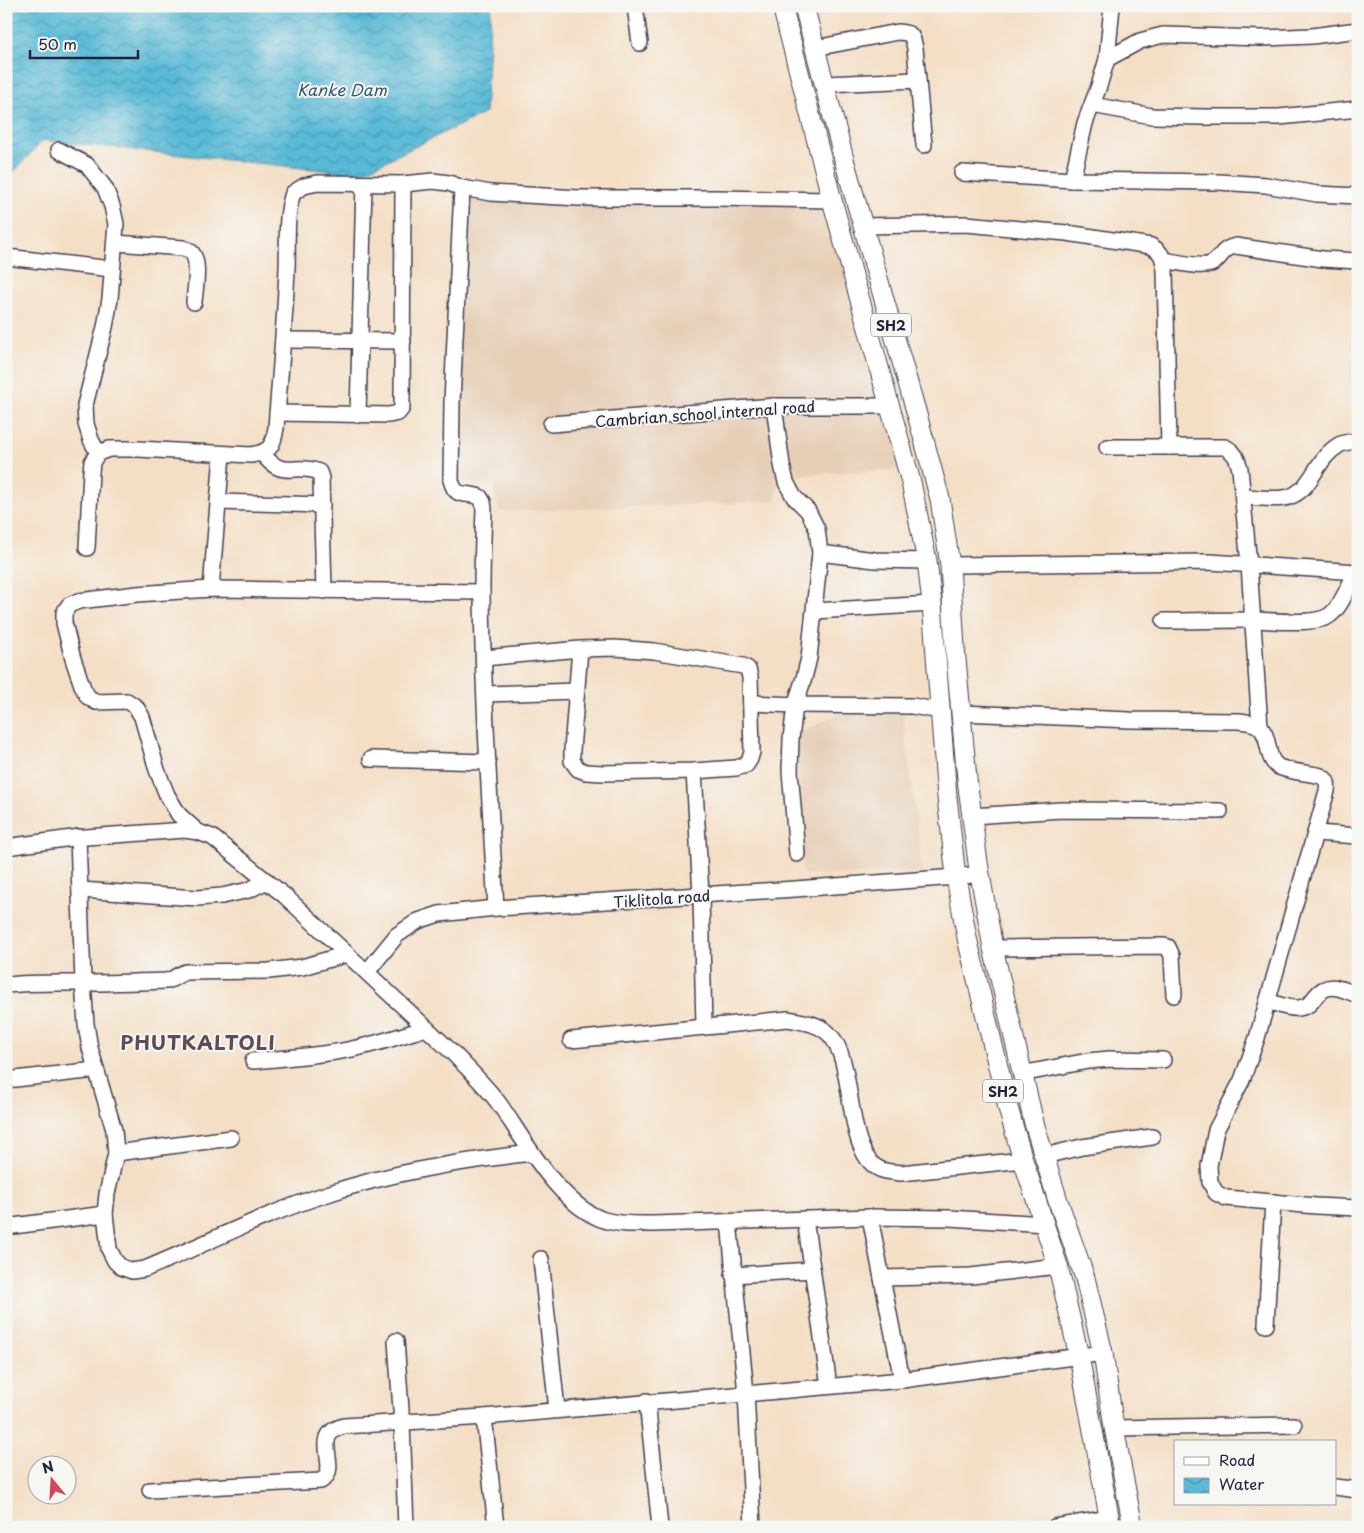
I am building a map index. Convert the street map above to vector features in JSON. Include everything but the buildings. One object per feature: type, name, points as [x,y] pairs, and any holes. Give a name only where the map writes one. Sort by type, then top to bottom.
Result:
[{"type":"main road","name":"SH2","points":[[782,6],[832,200],[910,482],[927,561],[947,797],[956,877],[967,938],[1008,1108],[1058,1266],[1079,1356],[1110,1522]]},
{"type":"main road","name":"SH2","points":[[804,6],[863,226],[940,500],[950,565],[961,713],[972,816],[992,948],[1021,1074],[1044,1156],[1084,1278],[1103,1353],[1114,1428],[1133,1527]]},
{"type":"street","points":[[635,6],[640,43]]},
{"type":"street","points":[[1072,180],[1085,123],[1107,59],[1112,6]]},
{"type":"street","points":[[1107,59],[1140,41],[1163,35],[1262,38],[1312,36],[1358,30]]},
{"type":"street","points":[[815,48],[898,32],[907,32],[912,37],[915,48],[924,145]]},
{"type":"street","points":[[825,84],[918,80]]},
{"type":"street","points":[[1092,105],[1152,116],[1204,117],[1279,117],[1358,109]]},
{"type":"street","points":[[59,150],[87,165],[105,188],[116,224],[116,243],[105,327],[85,405],[86,424],[98,453]]},
{"type":"street","points":[[962,173],[1072,180],[1218,182],[1266,185],[1317,194],[1358,196]]},
{"type":"street","points":[[87,548],[92,462],[98,453],[109,449],[138,449],[251,456],[262,454],[270,448],[274,439],[283,340],[288,214],[294,192],[304,186],[317,183],[403,184],[433,181],[462,188],[498,193],[579,198],[832,200]]},
{"type":"street","points":[[358,415],[364,184]]},
{"type":"street","points":[[277,413],[389,416],[398,413],[402,408],[403,184]]},
{"type":"street","points":[[462,188],[450,480],[457,493],[475,495],[480,497],[483,502],[482,592],[484,658],[496,908]]},
{"type":"street","points":[[863,226],[966,224],[1067,233],[1151,246],[1160,251],[1164,260],[1165,270],[1169,447]]},
{"type":"street","points":[[116,243],[183,248],[191,251],[197,266],[194,302]]},
{"type":"street","points":[[1164,260],[1200,265],[1211,264],[1228,248],[1236,246],[1322,259],[1358,262]]},
{"type":"street","points":[[6,257],[112,269]]},
{"type":"street","points":[[283,340],[403,341]]},
{"type":"street","points":[[774,406],[786,482],[794,497],[808,511],[817,529],[820,554],[810,658],[795,705],[790,739],[790,771],[797,854]]},
{"type":"street","name":"Cambrian school internal road","points":[[551,424],[774,406],[888,406]]},
{"type":"street","points":[[1243,497],[1287,498],[1298,493],[1307,485],[1325,456],[1340,444],[1358,440]]},
{"type":"street","points":[[1107,447],[1225,447],[1232,450],[1237,458],[1240,469],[1243,497],[1260,727],[1265,735],[1272,760],[1278,766],[1321,776],[1326,779],[1328,784],[1268,1001],[1242,1080],[1216,1130],[1209,1166],[1210,1182],[1216,1192],[1226,1198],[1358,1208]]},
{"type":"street","points":[[262,454],[275,467],[313,470],[319,472],[322,478],[324,590]]},
{"type":"street","points":[[212,589],[222,455]]},
{"type":"street","points":[[218,502],[322,505]]},
{"type":"street","points":[[820,554],[875,560],[927,561]]},
{"type":"street","points":[[950,565],[1210,562],[1357,572],[1337,607],[1329,616],[1316,620],[1298,622],[1253,620],[1164,621]]},
{"type":"street","points":[[198,832],[180,815],[168,795],[157,770],[142,717],[136,707],[127,701],[96,702],[88,697],[73,659],[64,623],[64,613],[69,605],[79,601],[137,594],[212,589],[482,592]]},
{"type":"street","points":[[815,611],[932,604]]},
{"type":"street","points":[[484,658],[580,649],[615,648],[654,651],[743,666],[748,669],[750,677],[752,703],[752,752],[746,765],[736,768],[694,771],[603,773],[586,772],[578,769],[572,761],[572,750],[580,649]]},
{"type":"street","points":[[486,694],[577,691]]},
{"type":"street","points":[[752,703],[912,706],[940,711]]},
{"type":"street","points":[[961,713],[1130,720],[1240,721],[1252,723],[1260,727]]},
{"type":"street","points":[[371,760],[488,762]]},
{"type":"street","points":[[694,771],[702,895],[704,1027]]},
{"type":"street","points":[[972,816],[1070,810],[1220,811]]},
{"type":"street","points":[[6,847],[78,837],[185,830],[212,837],[267,881],[426,1028],[480,1081],[499,1104],[532,1153],[567,1196],[585,1211],[604,1220],[626,1224],[654,1224],[870,1217],[949,1218],[1045,1224]]},
{"type":"street","points":[[1316,833],[1358,836]]},
{"type":"street","points":[[78,837],[83,983],[90,1048],[114,1130],[116,1152],[107,1194],[105,1214],[109,1249],[115,1261],[121,1267],[132,1271],[145,1269],[274,1212],[325,1194],[388,1177],[431,1168],[480,1159],[532,1153]]},
{"type":"street","name":"Tiklitola road","points":[[366,972],[398,935],[418,921],[439,914],[496,908],[980,874]]},
{"type":"street","points":[[80,890],[196,898],[222,896],[249,890],[267,881]]},
{"type":"street","points":[[992,948],[1168,947],[1172,956],[1174,995]]},
{"type":"street","points":[[6,985],[29,982],[166,981],[186,972],[269,971],[302,967],[347,954]]},
{"type":"street","points":[[1268,1001],[1297,1008],[1305,1007],[1321,989],[1328,987],[1336,987],[1358,995]]},
{"type":"street","points":[[571,1040],[788,1019],[814,1024],[830,1035],[841,1053],[858,1142],[868,1160],[881,1170],[901,1173],[1023,1160]]},
{"type":"street","points":[[254,1061],[346,1050],[426,1028]]},
{"type":"street","points":[[1021,1074],[1110,1059],[1163,1060]]},
{"type":"street","points":[[6,1080],[96,1070]]},
{"type":"street","points":[[1044,1156],[1082,1147],[1152,1137]]},
{"type":"street","points":[[116,1152],[231,1138]]},
{"type":"street","points":[[1266,1325],[1273,1202]]},
{"type":"street","points":[[6,1228],[105,1214]]},
{"type":"street","points":[[870,1217],[902,1380]]},
{"type":"street","points":[[805,1219],[829,1386]]},
{"type":"street","points":[[729,1222],[746,1393],[753,1527]]},
{"type":"street","points":[[541,1259],[557,1410]]},
{"type":"street","points":[[882,1278],[971,1276],[1058,1266]]},
{"type":"street","points":[[734,1275],[812,1270]]},
{"type":"street","points":[[396,1341],[402,1423],[406,1527]]},
{"type":"street","points":[[150,1490],[321,1481],[326,1478],[328,1472],[327,1440],[329,1433],[336,1428],[344,1426],[484,1417],[647,1401],[902,1380],[1103,1353]]},
{"type":"street","points":[[647,1401],[660,1527]]},
{"type":"street","points":[[484,1417],[496,1527]]},
{"type":"street","points":[[1114,1428],[1294,1425]]},
{"type":"street","points":[[1336,1487],[1358,1490]]},
{"type":"street","points":[[1055,1527],[1110,1522]]},
{"type":"shaded area","points":[[467,191],[821,200],[860,309],[905,469],[780,476],[776,501],[499,512],[493,484],[452,483]]},
{"type":"shaded area","points":[[869,700],[901,701],[923,873],[803,875],[796,734]]},
{"type":"water","name":"Kanke Dam","points":[[6,6],[491,6],[485,113],[358,174],[43,140],[6,180]]},
{"type":"district","name":"PHUTKALTOLI","points":[[198,1042]]}]
